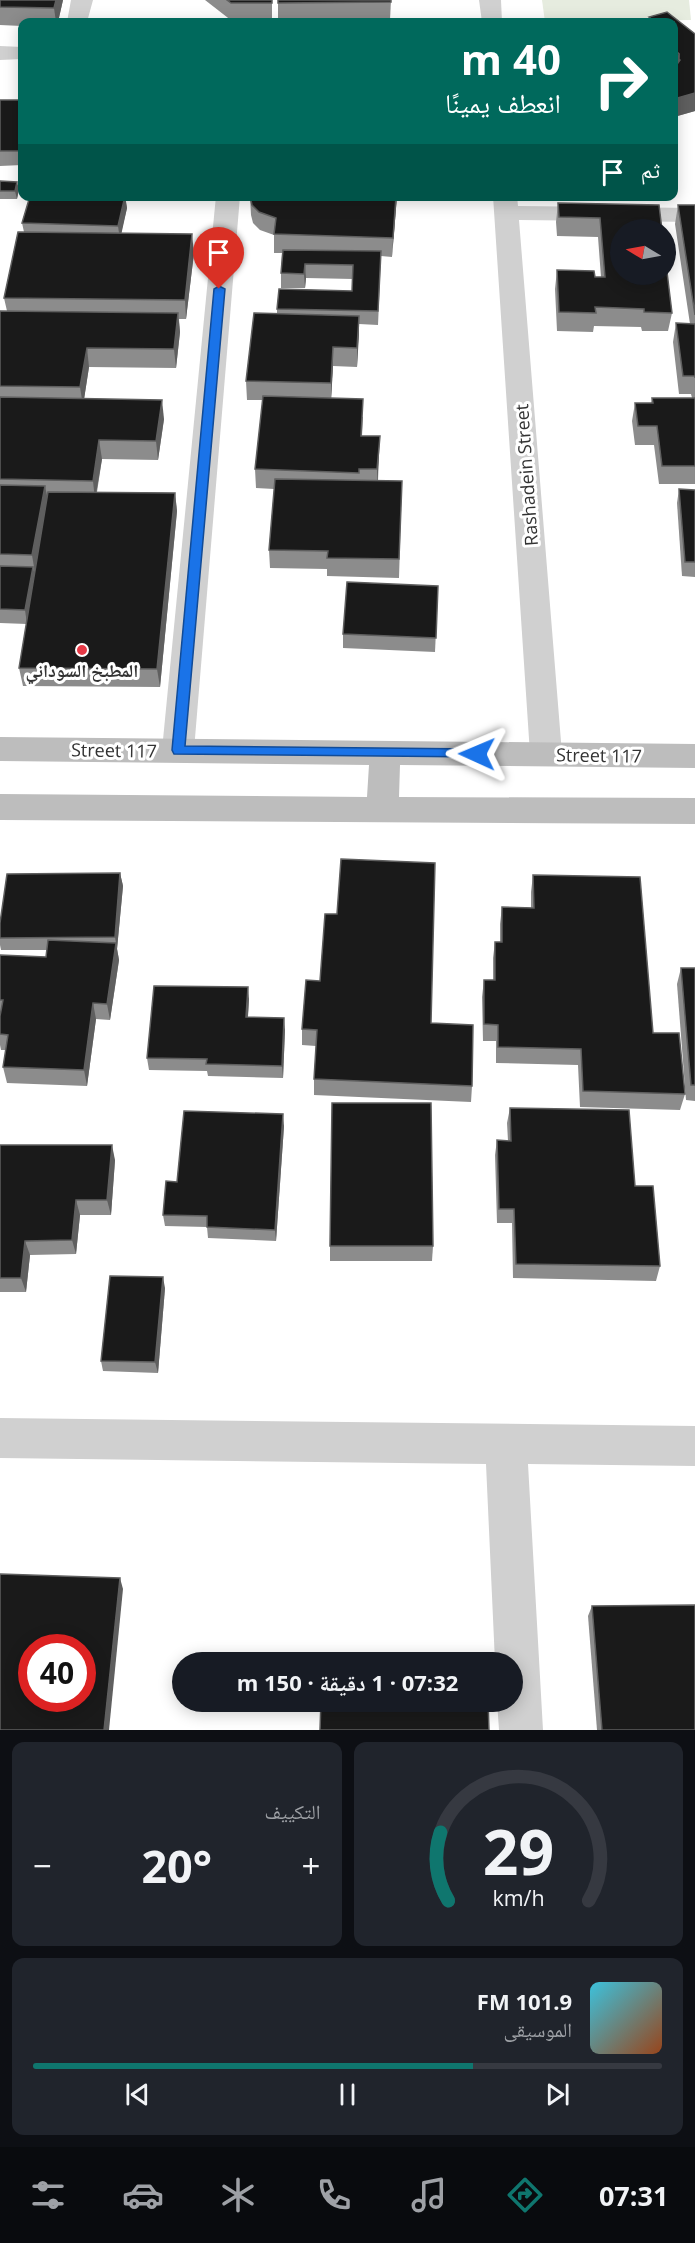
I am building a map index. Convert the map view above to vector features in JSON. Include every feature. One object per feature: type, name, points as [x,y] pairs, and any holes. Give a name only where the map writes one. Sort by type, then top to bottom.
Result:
[{"type":"street","points":[[78,18],[82,0]]},
{"type":"street","points":[[490,0],[492,18]]},
{"type":"street","points":[[0,53],[18,53]]},
{"type":"street","points":[[178,750],[228,201]]},
{"type":"street","points":[[506,205],[695,215]]},
{"type":"street","name":"Rashadein Street","points":[[506,205],[546,754]]},
{"type":"street","name":"Street 117","points":[[0,749],[695,756]]},
{"type":"street","points":[[382,810],[385,753]]},
{"type":"street","points":[[0,807],[695,812]]},
{"type":"street","points":[[0,1438],[695,1446]]},
{"type":"street","points":[[506,1444],[520,1730]]},
{"type":"shaded area","points":[[542,0],[689,0],[691,20],[678,20],[678,18],[544,18]]},
{"type":"building","points":[[0,0],[56,0],[54,8],[0,7]]},
{"type":"building","points":[[227,0],[272,0],[272,3],[231,3]]},
{"type":"building","points":[[278,0],[391,0],[391,2],[278,3]]},
{"type":"building","points":[[667,12],[675,18],[650,18]]},
{"type":"building","points":[[678,21],[695,34],[695,93],[678,98],[678,63],[680,60]]},
{"type":"building","points":[[0,100],[18,100],[18,151],[0,151]]},
{"type":"building","points":[[0,181],[17,182],[15,191],[0,191]]},
{"type":"building","points":[[29,201],[124,201],[118,226],[22,223]]},
{"type":"building","points":[[251,201],[396,201],[393,238],[274,234],[276,218],[259,212]]},
{"type":"building","points":[[558,203],[659,205],[661,219],[610,219],[610,285],[669,285],[672,313],[644,312],[644,309],[595,307],[596,313],[559,312],[557,270],[594,271],[595,277],[605,277],[600,218],[559,217]]},
{"type":"building","points":[[678,205],[695,205],[695,315]]},
{"type":"building","points":[[18,232],[192,234],[185,300],[4,298]]},
{"type":"building","points":[[283,250],[381,251],[378,311],[277,309],[279,289],[352,291],[353,265],[305,264],[304,274],[281,273]]},
{"type":"building","points":[[0,311],[178,313],[174,349],[87,348],[80,387],[0,386]]},
{"type":"building","points":[[254,313],[359,316],[357,348],[333,347],[331,383],[246,381]]},
{"type":"building","points":[[676,323],[695,324],[695,376],[683,376]]},
{"type":"building","points":[[263,396],[363,399],[361,436],[380,436],[377,469],[359,469],[359,473],[255,469]]},
{"type":"building","points":[[0,397],[162,400],[156,441],[99,440],[93,481],[0,479]]},
{"type":"building","points":[[652,398],[695,398],[695,466],[662,466],[657,426],[638,426],[635,403],[653,403]]},
{"type":"building","points":[[275,479],[402,481],[399,559],[327,558],[328,551],[269,550]]},
{"type":"building","points":[[0,485],[45,486],[32,555],[0,554]]},
{"type":"building","points":[[679,489],[695,490],[695,562],[685,562]]},
{"type":"building","points":[[48,492],[175,493],[157,669],[19,668]]},
{"type":"building","points":[[0,566],[33,567],[25,610],[0,609]]},
{"type":"building","points":[[347,582],[438,586],[436,638],[343,634]]},
{"type":"building","points":[[341,859],[435,863],[431,1023],[473,1025],[472,1086],[314,1079],[317,1030],[302,1029],[306,980],[320,981],[325,914],[337,914]]},
{"type":"building","points":[[120,873],[115,937],[0,938],[7,874]]},
{"type":"building","points":[[533,875],[640,877],[653,1033],[679,1033],[685,1094],[583,1091],[581,1049],[498,1047],[498,1025],[484,1024],[484,980],[495,980],[495,942],[502,942],[502,907],[534,908]]},
{"type":"building","points":[[48,940],[116,943],[107,1004],[93,1003],[84,1070],[3,1067],[8,1035],[0,1034],[3,1000],[0,1000],[0,955],[46,957]]},
{"type":"building","points":[[681,968],[695,968],[695,1085],[691,1085]]},
{"type":"building","points":[[154,986],[248,987],[246,1017],[284,1018],[282,1066],[206,1064],[207,1059],[147,1058]]},
{"type":"building","points":[[332,1103],[431,1103],[433,1246],[330,1246]]},
{"type":"building","points":[[510,1108],[629,1110],[635,1186],[653,1186],[660,1266],[516,1264],[514,1209],[499,1209],[497,1140],[511,1141]]},
{"type":"building","points":[[184,1111],[283,1114],[275,1230],[207,1227],[207,1216],[163,1215],[166,1181],[177,1182]]},
{"type":"building","points":[[0,1145],[112,1145],[107,1200],[76,1200],[72,1240],[25,1241],[21,1278],[0,1278]]},
{"type":"building","points":[[110,1276],[163,1277],[155,1362],[101,1361]]},
{"type":"building","points":[[0,1574],[120,1578],[104,1730],[0,1730]]},
{"type":"building","points":[[695,1605],[695,1730],[602,1730],[592,1606]]},
{"type":"building","points":[[321,1712],[488,1712],[489,1730],[320,1730]]},
{"type":"place","name":"المطبخ السوداني","points":[[82,650]]},
{"type":"route","points":[[219,289],[178,750],[477,754]]}]
